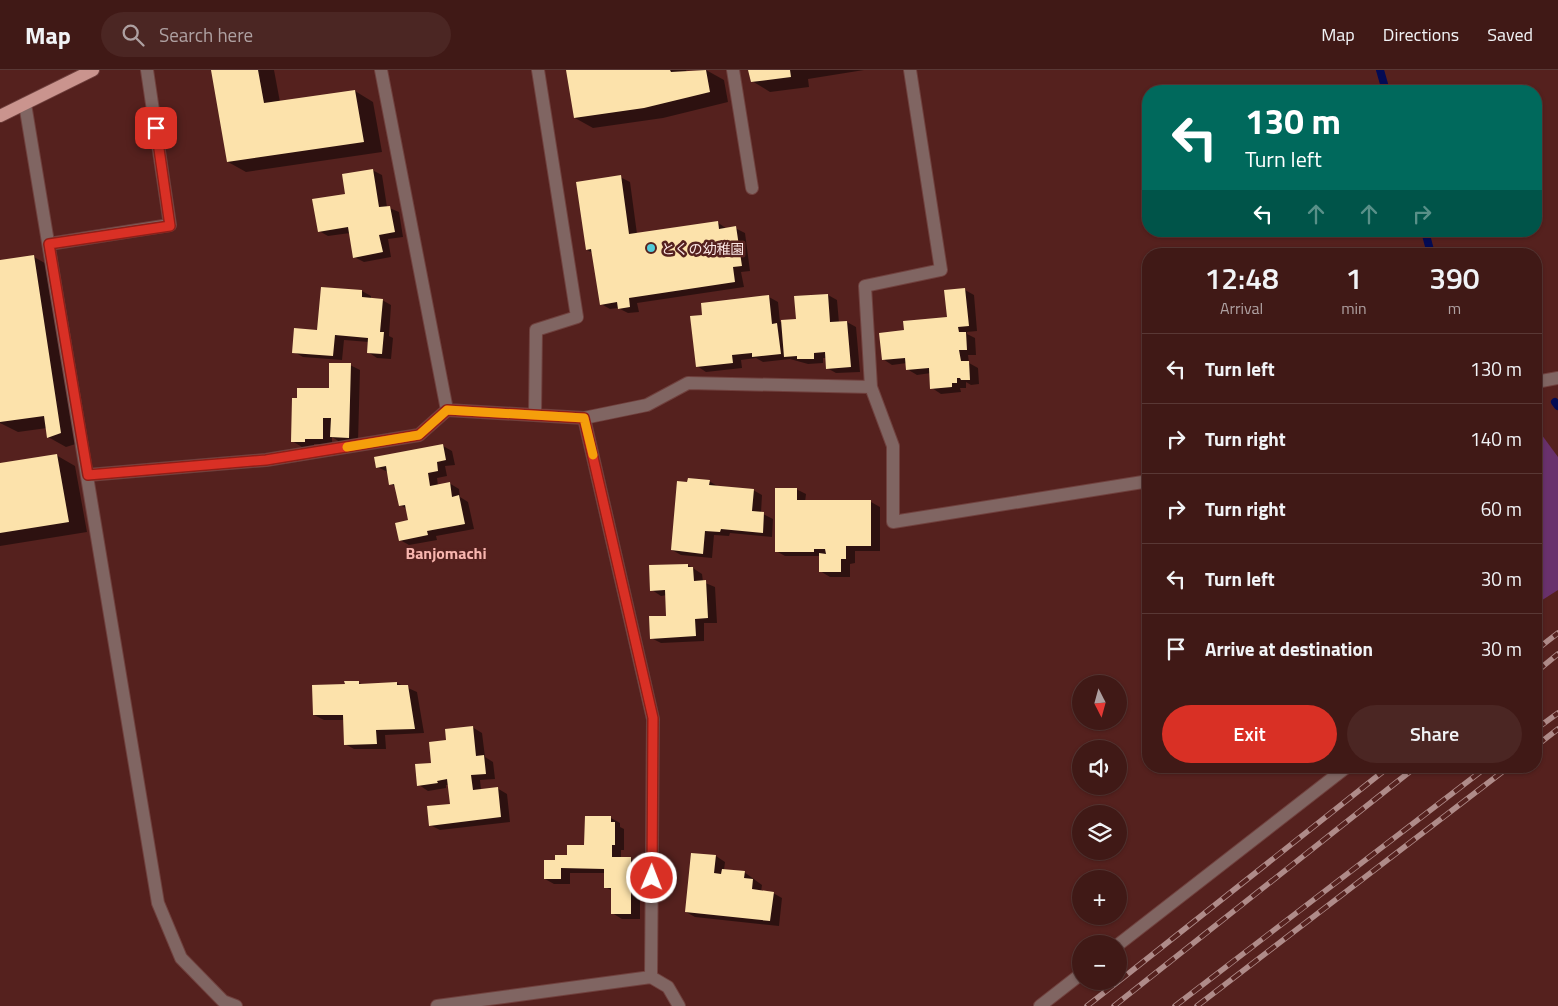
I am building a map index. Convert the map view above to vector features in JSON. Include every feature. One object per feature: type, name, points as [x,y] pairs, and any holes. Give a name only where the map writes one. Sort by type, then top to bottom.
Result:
[{"type":"main road","points":[[0,116],[93,70]]},
{"type":"street","points":[[49,244],[170,226],[147,70]]},
{"type":"street","points":[[380,70],[447,410]]},
{"type":"street","points":[[535,415],[536,330],[576,317],[538,70]]},
{"type":"street","points":[[733,70],[752,188]]},
{"type":"street","points":[[910,70],[941,270],[864,286],[870,387],[893,446],[893,522],[1142,483]]},
{"type":"street","points":[[25,104],[158,903],[181,958],[223,1001],[236,1006]]},
{"type":"street","points":[[1542,381],[1558,378]]},
{"type":"street","points":[[88,475],[266,460],[419,435],[447,410],[584,418],[647,406],[688,382],[870,387]]},
{"type":"street","points":[[584,418],[653,718],[651,978]]},
{"type":"street","points":[[1127,938],[1339,773]]},
{"type":"street","points":[[437,1006],[651,978],[668,987],[679,1006]]},
{"type":"street","points":[[1040,1006],[1072,981]]},
{"type":"shaded area","points":[[1542,435],[1558,457],[1558,590],[1542,600]]},
{"type":"building","points":[[211,70],[258,70],[264,103],[355,90],[364,142],[227,162]]},
{"type":"building","points":[[566,70],[670,70],[671,72],[706,70],[710,92],[644,108],[574,118]]},
{"type":"building","points":[[748,70],[790,70],[791,77],[751,82]]},
{"type":"building","points":[[373,169],[379,207],[390,206],[395,232],[379,235],[383,252],[353,258],[348,227],[318,232],[312,199],[345,194],[342,174]]},
{"type":"building","points":[[621,175],[629,234],[718,221],[719,229],[736,226],[742,266],[733,267],[735,282],[629,298],[630,307],[618,309],[617,302],[600,305],[591,249],[586,250],[576,182]]},
{"type":"building","points":[[34,255],[61,433],[47,438],[44,416],[0,422],[0,260]]},
{"type":"building","points":[[321,287],[362,290],[362,297],[383,299],[380,332],[384,332],[382,354],[367,353],[368,338],[335,335],[333,356],[292,353],[294,328],[317,330]]},
{"type":"building","points":[[965,288],[969,326],[958,327],[959,332],[966,332],[967,350],[959,350],[961,361],[969,361],[970,380],[957,378],[957,383],[952,383],[952,387],[930,389],[929,368],[906,370],[905,358],[882,360],[879,333],[904,330],[903,321],[947,317],[944,290]]},
{"type":"building","points":[[828,294],[830,322],[847,321],[851,367],[826,369],[825,352],[814,353],[814,359],[797,359],[797,356],[784,357],[781,320],[796,319],[794,296]]},
{"type":"building","points":[[769,295],[772,324],[777,323],[781,354],[752,357],[752,353],[732,355],[733,363],[696,367],[690,316],[702,315],[701,303]]},
{"type":"building","points":[[329,363],[351,363],[349,438],[330,437],[331,418],[323,418],[323,439],[305,439],[305,442],[291,442],[292,398],[297,398],[297,388],[329,388]]},
{"type":"building","points":[[443,444],[446,460],[437,462],[438,471],[428,473],[430,486],[450,482],[452,497],[459,495],[465,524],[427,531],[428,535],[399,541],[395,523],[408,520],[405,505],[399,506],[394,484],[389,485],[386,466],[376,468],[374,457]]},
{"type":"building","points":[[57,454],[69,522],[0,533],[0,463]]},
{"type":"building","points":[[688,478],[710,480],[709,485],[754,489],[752,511],[764,512],[763,533],[721,529],[720,532],[705,531],[703,554],[671,550],[677,481],[687,482]]},
{"type":"building","points":[[775,488],[797,488],[797,500],[871,500],[871,546],[846,546],[846,559],[841,559],[841,572],[819,572],[819,553],[826,554],[825,549],[814,549],[814,552],[775,552]]},
{"type":"building","points":[[688,564],[688,567],[693,567],[694,581],[706,580],[708,618],[695,619],[696,636],[650,639],[649,616],[666,616],[665,590],[650,591],[649,565]]},
{"type":"building","points":[[344,681],[359,681],[359,684],[397,682],[397,685],[408,685],[415,729],[376,730],[377,744],[344,745],[343,715],[313,715],[312,685],[345,684]]},
{"type":"building","points":[[473,726],[476,756],[484,755],[486,774],[471,775],[473,790],[498,787],[501,817],[429,826],[427,806],[450,804],[447,779],[437,781],[438,783],[417,786],[415,764],[431,763],[429,742],[446,740],[445,729]]},
{"type":"building","points":[[585,816],[611,816],[611,822],[615,822],[615,845],[612,845],[612,857],[631,857],[631,914],[611,914],[611,888],[604,888],[604,869],[561,868],[561,879],[544,879],[544,860],[555,860],[555,855],[567,855],[567,845],[584,845]]},
{"type":"building","points":[[691,853],[716,855],[714,873],[721,874],[722,869],[745,871],[744,878],[753,879],[752,889],[774,892],[770,921],[685,912]]},
{"type":"waterway","points":[[1380,70],[1384,85]]},
{"type":"waterway","points":[[1427,237],[1429,248]]},
{"type":"waterway","points":[[1555,402],[1558,406]]},
{"type":"railway","points":[[1542,645],[1558,633]]},
{"type":"railway","points":[[1542,667],[1558,654]]},
{"type":"railway","points":[[1542,725],[1558,713]]},
{"type":"railway","points":[[1542,741],[1558,729]]},
{"type":"railway","points":[[1127,975],[1381,773]]},
{"type":"railway","points":[[1114,1006],[1408,773]]},
{"type":"railway","points":[[1175,1006],[1479,773]]},
{"type":"railway","points":[[1197,1006],[1501,773]]},
{"type":"railway","points":[[1087,1006],[1107,990]]},
{"type":"slow traffic","points":[[347,447],[419,435],[447,410],[584,418],[593,455]]},
{"type":"place","name":"とくの幼稚園","points":[[651,248]]},
{"type":"district","name":"Banjomachi","points":[[446,553]]},
{"type":"route","points":[[156,128],[170,226],[49,244],[88,475],[266,460],[419,435],[447,410],[584,418],[653,718],[652,878]]}]
